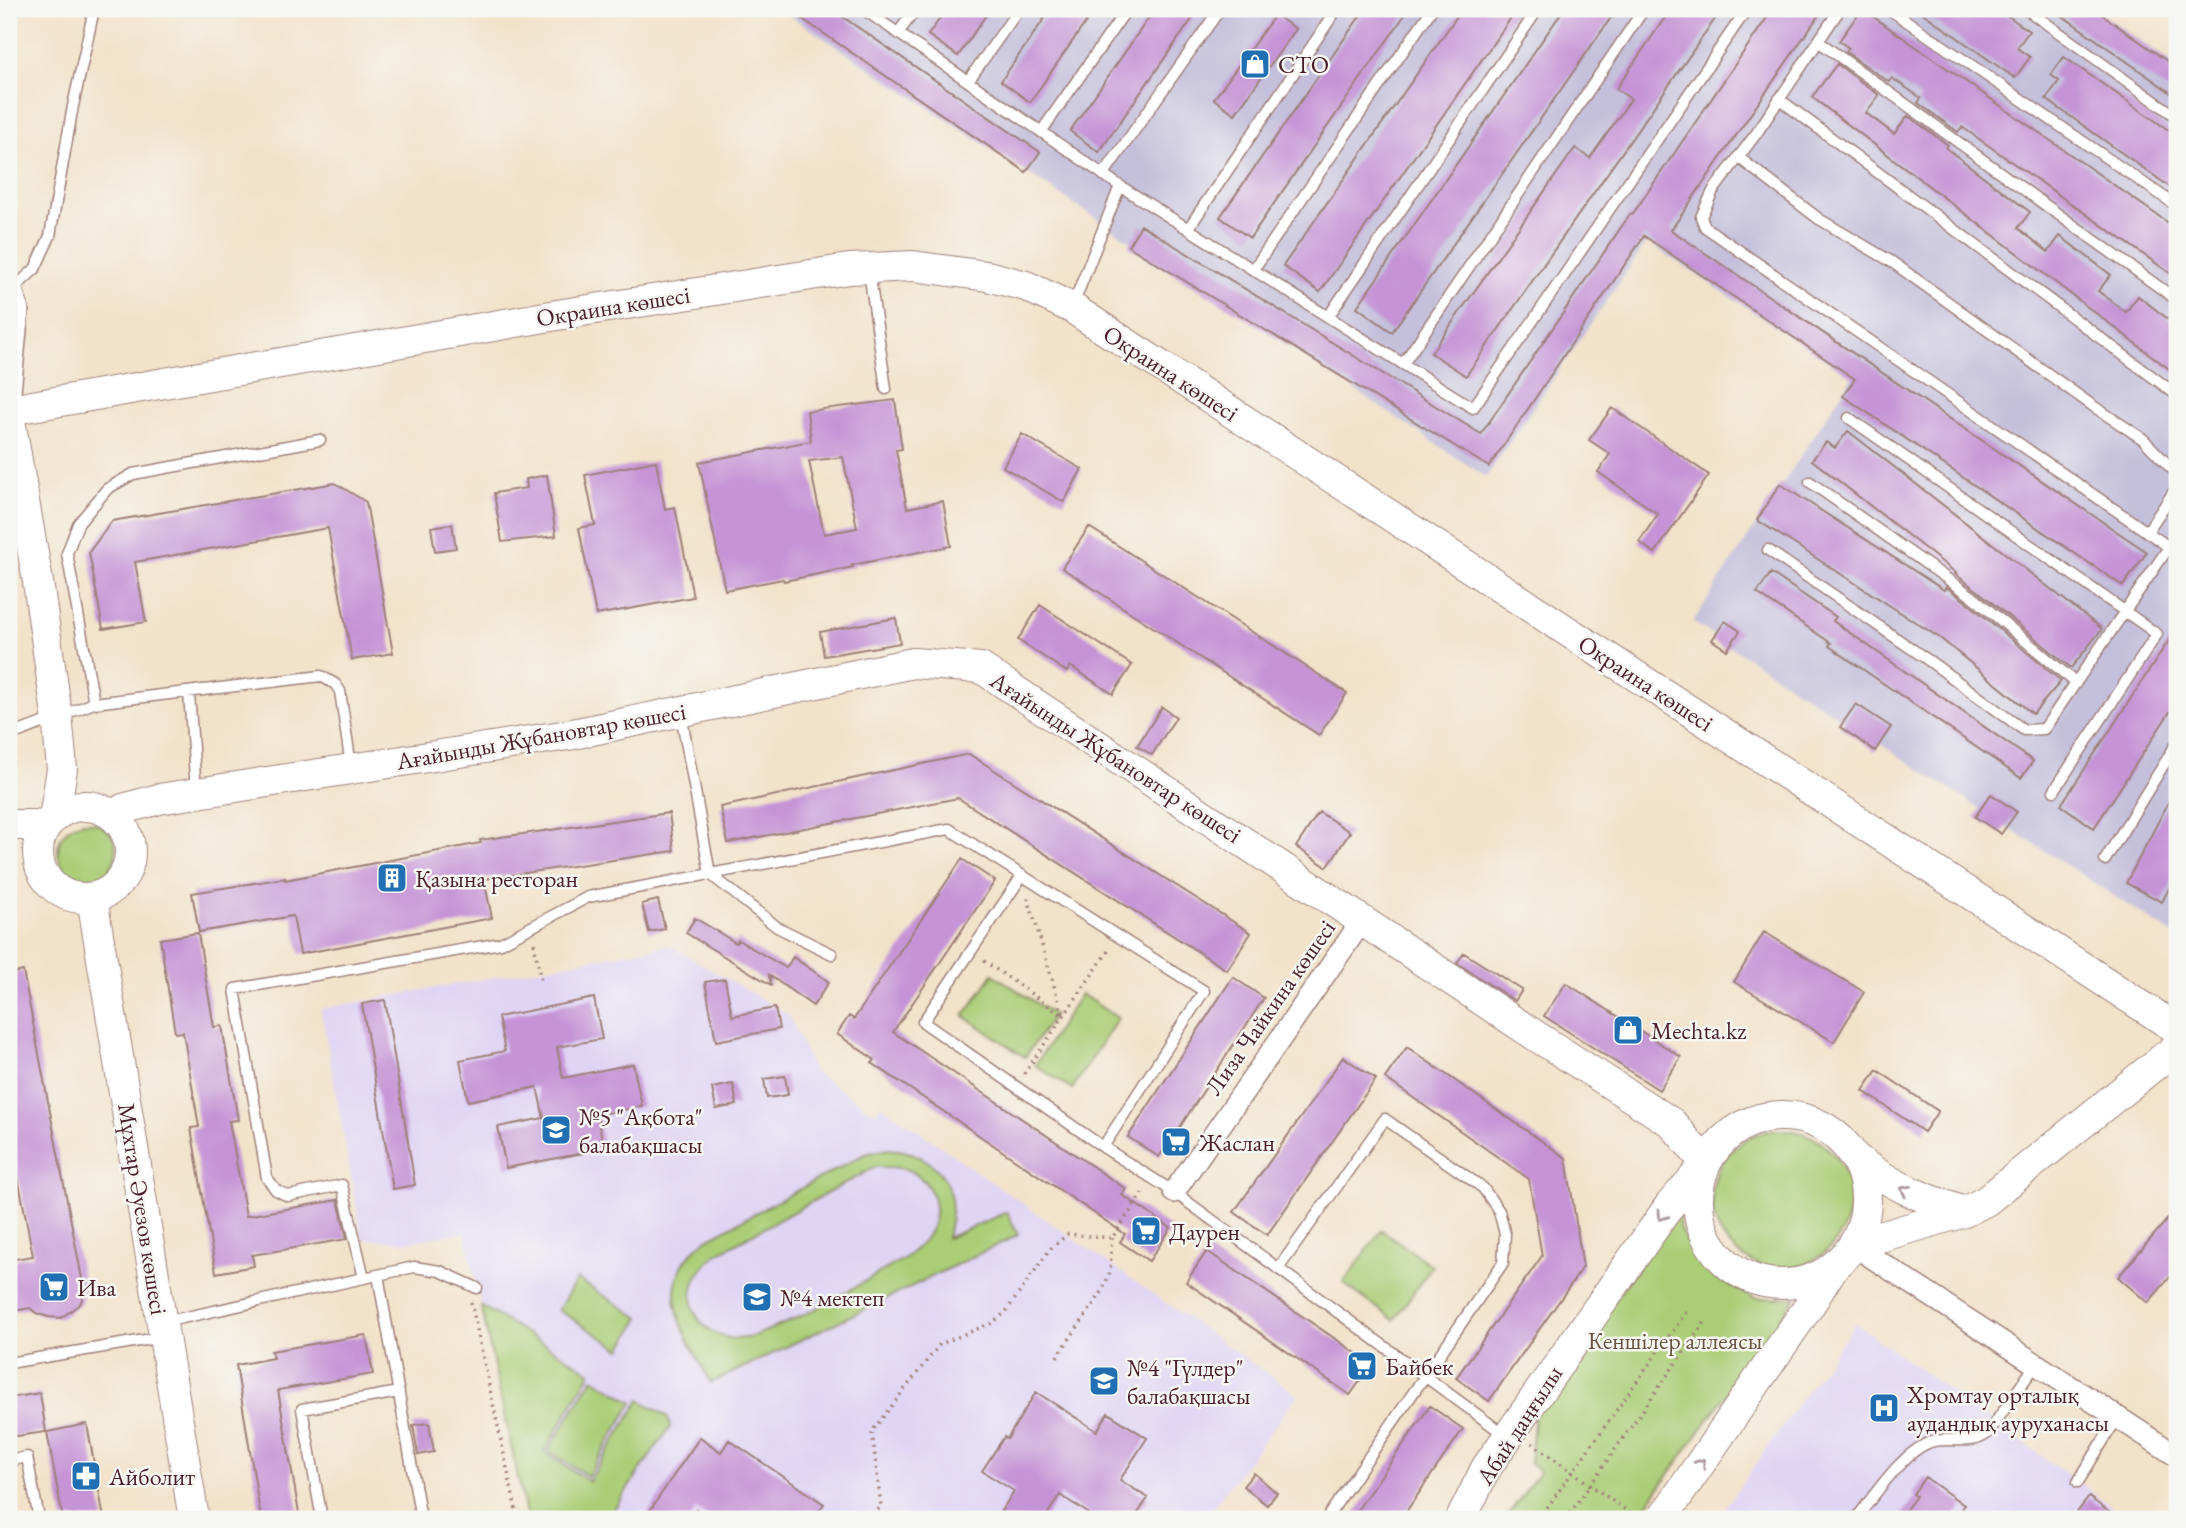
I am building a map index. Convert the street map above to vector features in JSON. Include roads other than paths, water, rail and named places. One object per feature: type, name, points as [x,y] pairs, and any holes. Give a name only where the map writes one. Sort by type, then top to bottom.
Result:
[{"type":"street","name":"Окраина көшесі","points":[[9,412],[798,275],[913,266],[987,276],[1026,286],[1072,308],[2177,1029]]},
{"type":"street","points":[[9,402],[18,310],[10,287]]},
{"type":"street","points":[[9,412],[38,582],[62,769],[49,822],[39,841],[38,858],[43,875],[53,886],[64,894],[77,898],[92,898],[109,892],[122,879],[130,862],[130,842],[125,828],[116,817],[101,808],[84,805],[69,808],[49,822],[9,825]]},
{"type":"street","name":"Ағайынды Жұбановтар көшесі","points":[[116,817],[123,809],[133,805],[568,735],[913,663],[981,668],[1672,1123]]},
{"type":"street","points":[[62,769],[84,805]]},
{"type":"street","points":[[9,837],[38,858]]},
{"type":"street","name":"Мұхтар Әуезов көшесі","points":[[92,898],[194,1519]]},
{"type":"street","name":"Лиза Чайкина көшесі","points":[[1174,1192],[1362,921]]},
{"type":"street","points":[[1662,1519],[1809,1306],[1843,1256],[1861,1228],[1865,1200],[1861,1173],[1840,1140],[1824,1128],[1797,1118],[1768,1117],[1732,1132],[1717,1147],[1706,1164],[1700,1182],[1700,1219],[1706,1237],[1716,1253],[1729,1266],[1745,1276],[1763,1282],[1800,1282],[1818,1276],[1843,1256],[1964,1212],[1986,1201],[2177,1047]]},
{"type":"street","points":[[1672,1123],[1732,1132]]},
{"type":"street","points":[[1672,1123],[1706,1164]]},
{"type":"street","points":[[1852,1155],[1878,1176],[1915,1196],[1964,1212]]},
{"type":"street","name":"Абай даңғылы","points":[[1461,1519],[1486,1468],[1510,1433],[1670,1205],[1706,1164]]},
{"type":"street","points":[[1843,1256],[2036,1364],[2177,1457]]},
{"type":"lane","points":[[10,287],[35,269],[50,236],[73,106],[94,9]]},
{"type":"lane","points":[[863,9],[1120,187],[1473,408],[1747,9]]},
{"type":"lane","points":[[898,33],[916,9]]},
{"type":"lane","points":[[968,81],[1019,9]]},
{"type":"lane","points":[[1041,132],[1127,9]]},
{"type":"lane","points":[[1104,175],[1220,9]]},
{"type":"lane","points":[[1188,229],[1337,9]]},
{"type":"lane","points":[[1253,270],[1432,9]]},
{"type":"lane","points":[[1328,317],[1538,9]]},
{"type":"lane","points":[[1403,364],[1644,9]]},
{"type":"lane","points":[[1768,550],[2024,730],[2044,729],[2124,612],[2173,548],[1705,227],[1701,217],[1709,199],[1840,9]]},
{"type":"lane","points":[[1889,9],[2177,206]]},
{"type":"lane","points":[[2026,9],[2177,117]]},
{"type":"lane","points":[[1818,41],[2177,300]]},
{"type":"lane","points":[[1779,99],[2177,395]]},
{"type":"lane","points":[[1738,157],[1819,219],[1892,262],[2143,439],[2177,474]]},
{"type":"lane","points":[[1072,308],[1120,187]]},
{"type":"lane","points":[[868,268],[886,389]]},
{"type":"lane","points":[[1849,418],[2157,634],[2054,791]]},
{"type":"lane","points":[[94,702],[67,553],[78,524],[107,489],[133,474],[320,440]]},
{"type":"lane","points":[[1810,482],[1973,597],[2076,683]]},
{"type":"lane","points":[[2147,532],[2177,486]]},
{"type":"lane","points":[[9,732],[19,732],[94,702],[321,676],[335,684],[340,691],[352,769]]},
{"type":"lane","points":[[189,693],[196,793]]},
{"type":"lane","points":[[680,712],[710,874],[777,927],[832,954]]},
{"type":"lane","points":[[2105,860],[2177,743]]},
{"type":"lane","points":[[364,1278],[342,1185],[288,1196],[276,1190],[267,1178],[235,989],[501,943],[588,897],[949,829],[1204,991],[1103,1147]]},
{"type":"lane","points":[[1021,876],[923,1022],[1103,1147],[1174,1192],[1425,1377],[1510,1433]]},
{"type":"lane","points":[[1278,1269],[1385,1119],[1483,1188],[1499,1211],[1505,1234],[1503,1263],[1326,1519]]},
{"type":"lane","points":[[9,1363],[162,1330],[414,1267],[440,1271],[472,1285]]},
{"type":"lane","points":[[378,1275],[421,1519]]},
{"type":"lane","points":[[1856,1519],[1889,1477],[1914,1453],[1931,1442],[1980,1439],[1988,1433],[2036,1364]]},
{"type":"lane","points":[[322,1519],[302,1409],[399,1392]]},
{"type":"lane","points":[[2078,1482],[2118,1418]]},
{"type":"lane","points":[[9,1461],[27,1457],[38,1519]]},
{"type":"place","name":"СТО","points":[[1255,64]]},
{"type":"place","name":"Қазына ресторан","points":[[392,878]]},
{"type":"place","name":"Mechta.kz","points":[[1628,1030]]},
{"type":"place","name":"№5 \"Ақбота\" балабақшасы","points":[[556,1130]]},
{"type":"place","name":"Жаслан","points":[[1176,1142]]},
{"type":"place","name":"Даурен","points":[[1146,1231]]},
{"type":"place","name":"Ива","points":[[54,1287]]},
{"type":"place","name":"№4 мектеп","points":[[757,1297]]},
{"type":"place","name":"Байбек","points":[[1362,1366]]},
{"type":"place","name":"№4 \"Гүлдер\" балабақшасы","points":[[1104,1381]]},
{"type":"place","name":"Хромтау орталық аудандық ауруханасы","points":[[1884,1408]]},
{"type":"place","name":"Айболит","points":[[86,1476]]},
{"type":"park label","name":"Кеншілер аллеясы","points":[[1675,1340]]}]
